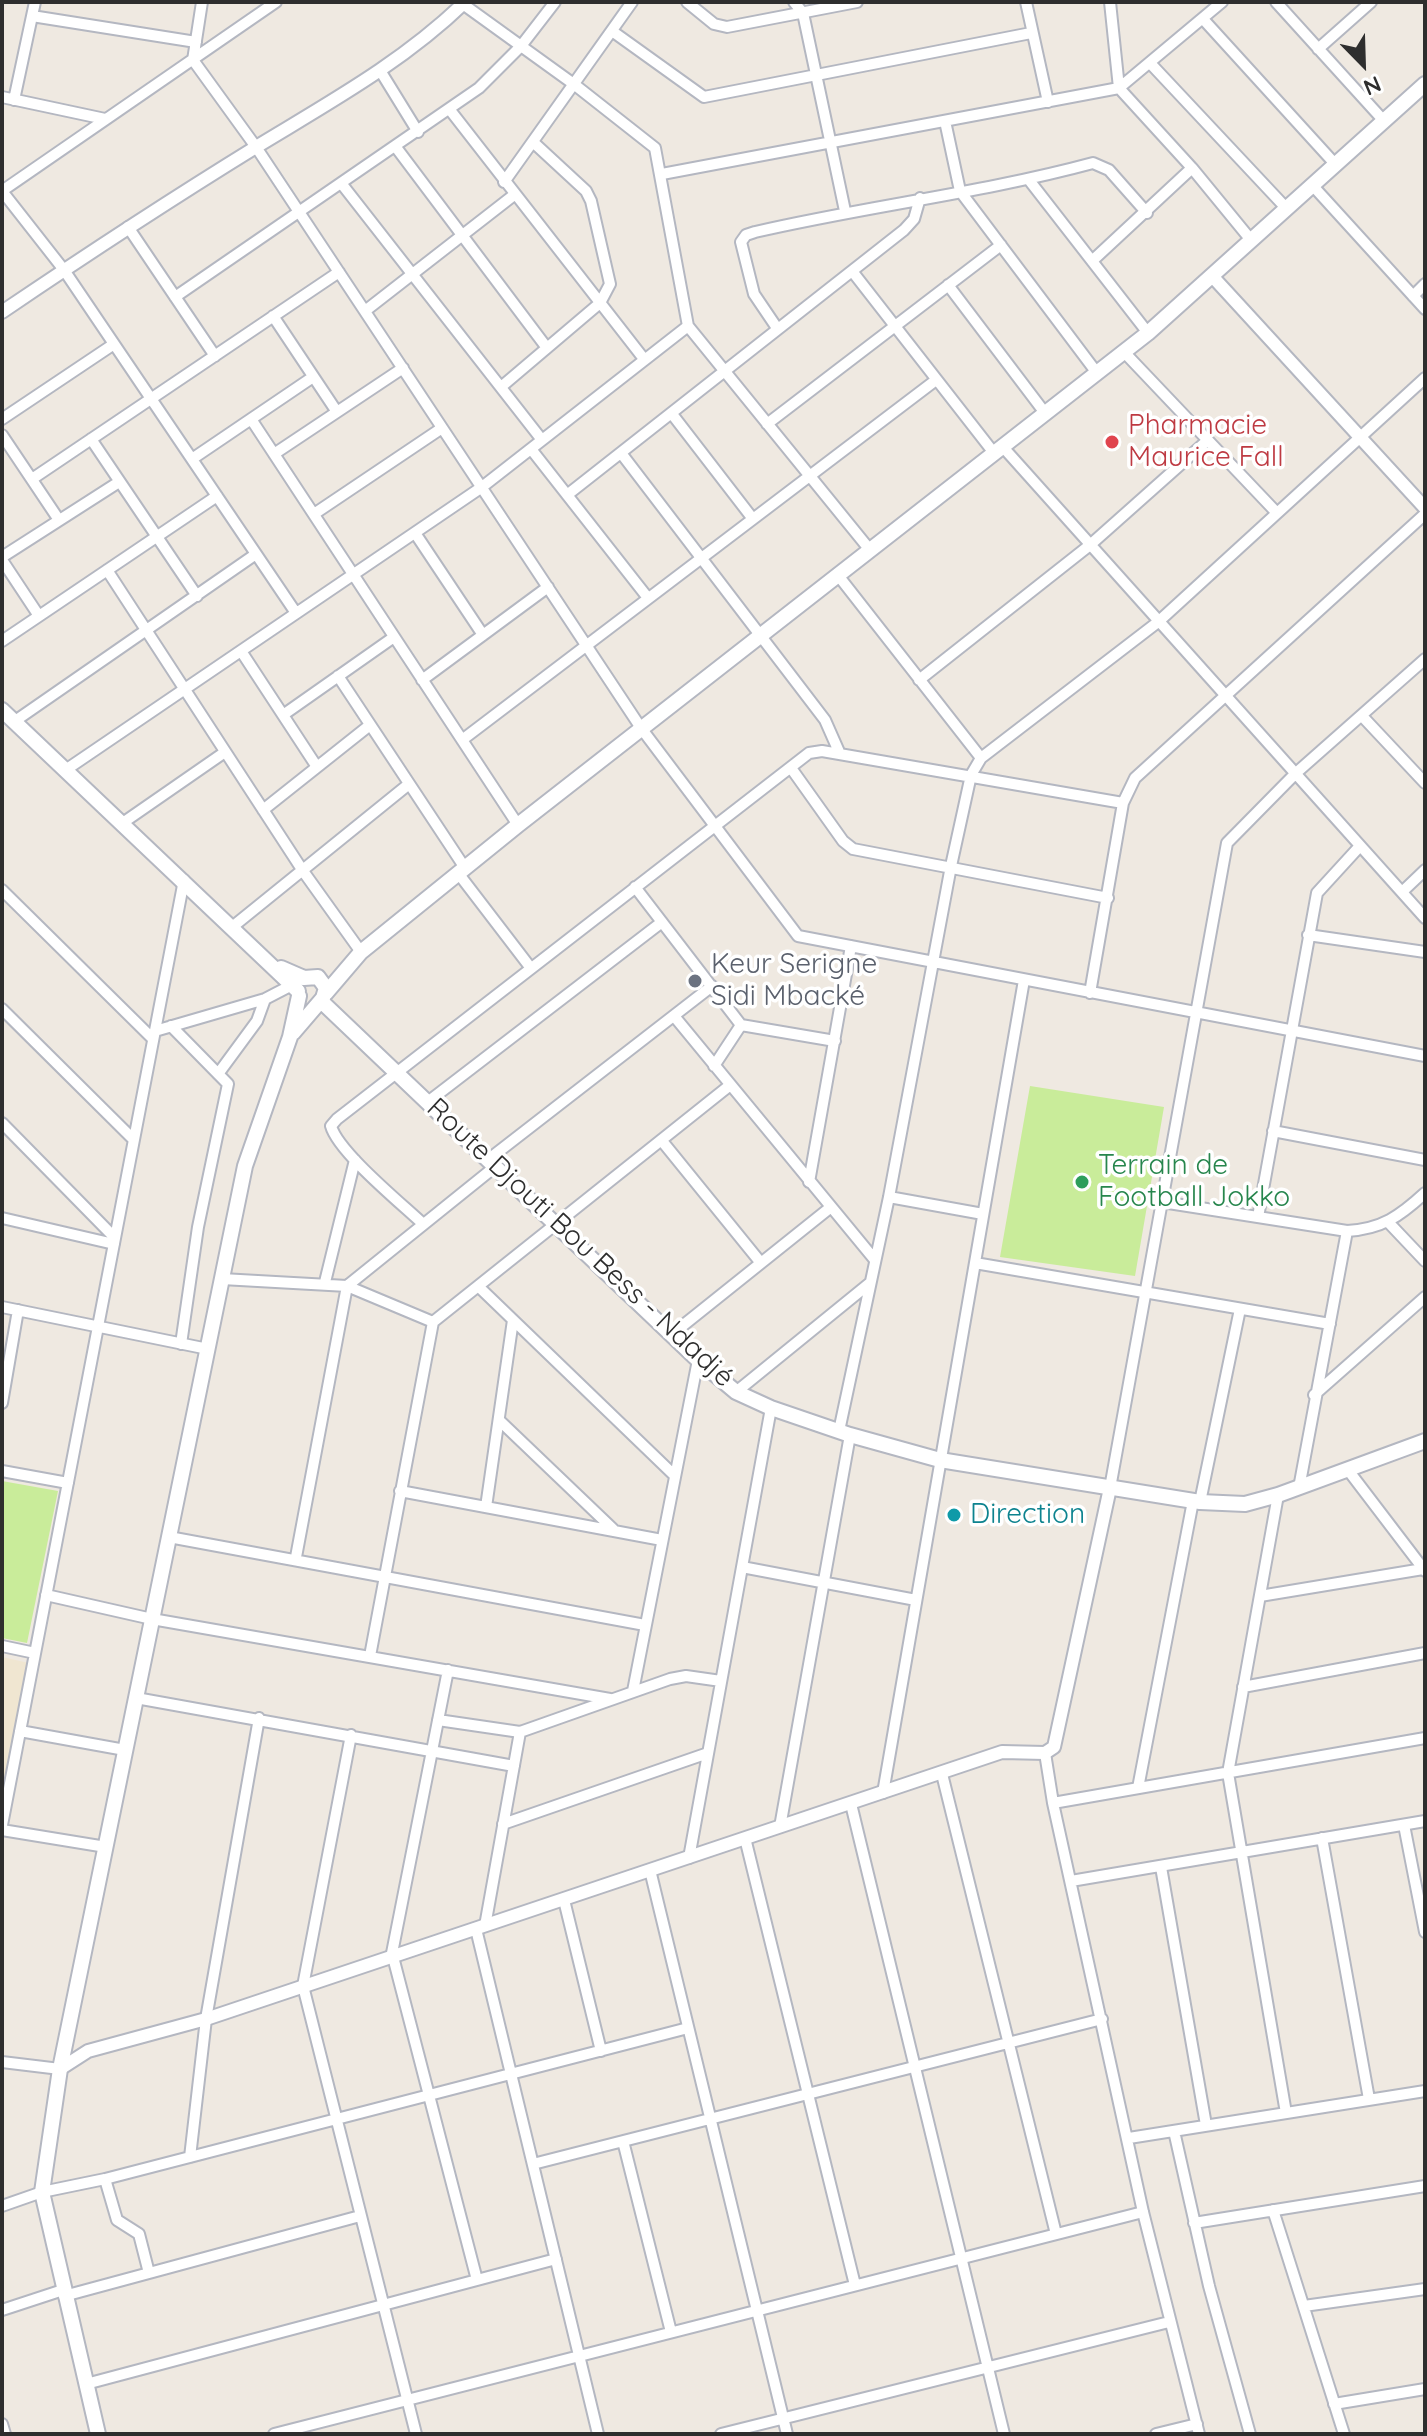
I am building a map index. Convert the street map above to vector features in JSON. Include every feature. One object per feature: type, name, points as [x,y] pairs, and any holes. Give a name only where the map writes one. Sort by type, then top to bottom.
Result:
[{"type":"main road","points":[[290,1037],[347,964],[361,952],[759,635],[1148,333],[1425,84]]},
{"type":"main road","points":[[2,710],[124,822],[267,961],[302,985],[325,984],[321,999]]},
{"type":"main road","points":[[302,985],[347,964]]},
{"type":"main road","points":[[302,985],[306,1002],[321,999]]},
{"type":"main road","points":[[98,2434],[42,2192],[60,2069],[245,1166],[290,1037],[302,985]]},
{"type":"main road","name":"Route Djouti Bou Bess - Ndadjé","points":[[321,999],[698,1360],[736,1392],[771,1408],[940,1460],[1197,1502],[1245,1504],[1299,1488],[1425,1441]]},
{"type":"street","points":[[14,100],[35,2]]},
{"type":"street","points":[[202,2],[193,60],[300,212],[641,728],[798,936],[1425,1056]]},
{"type":"street","points":[[276,2],[2,191],[64,270],[296,613]]},
{"type":"street","points":[[175,297],[450,110],[499,71],[555,2]]},
{"type":"street","points":[[504,182],[632,2]]},
{"type":"street","points":[[687,2],[720,27],[857,2]]},
{"type":"street","points":[[794,2],[803,13],[845,211]]},
{"type":"street","points":[[1026,2],[1048,102]]},
{"type":"street","points":[[662,174],[1119,88],[1222,2]]},
{"type":"street","points":[[1276,2],[1384,121]]},
{"type":"street","points":[[1318,49],[1371,2]]},
{"type":"street","points":[[2,312],[128,227],[381,72],[432,34],[462,3],[655,148],[688,326],[870,550]]},
{"type":"street","points":[[1114,5],[1119,88],[1192,168],[1251,240]]},
{"type":"street","points":[[32,16],[196,42]]},
{"type":"street","points":[[1203,19],[1336,165]]},
{"type":"street","points":[[612,31],[704,97],[1031,33]]},
{"type":"street","points":[[1150,63],[1287,209]]},
{"type":"street","points":[[381,72],[418,132]]},
{"type":"street","points":[[2,97],[105,119]]},
{"type":"street","points":[[450,110],[644,359]]},
{"type":"street","points":[[945,121],[960,191],[1097,373]]},
{"type":"street","points":[[501,387],[600,303],[610,284],[586,191],[533,142]]},
{"type":"street","points":[[395,146],[547,348]]},
{"type":"street","points":[[777,328],[754,294],[741,242],[746,235],[755,232],[845,211],[1029,180],[1093,163],[1102,164],[1147,213]]},
{"type":"street","points":[[1092,261],[1192,168]]},
{"type":"street","points":[[1029,180],[1148,333]]},
{"type":"street","points":[[341,183],[542,440]]},
{"type":"street","points":[[1313,186],[1425,309]]},
{"type":"street","points":[[365,311],[514,195]]},
{"type":"street","points":[[567,495],[914,219],[920,198]]},
{"type":"street","points":[[128,227],[215,356]]},
{"type":"street","points":[[767,424],[1001,245]]},
{"type":"street","points":[[852,271],[936,380],[1090,545],[1425,918]]},
{"type":"street","points":[[32,479],[339,272]]},
{"type":"street","points":[[1213,277],[1425,508]]},
{"type":"street","points":[[1413,296],[1425,284]]},
{"type":"street","points":[[948,285],[1045,413]]},
{"type":"street","points":[[273,316],[337,412]]},
{"type":"street","points":[[67,769],[482,487],[688,326]]},
{"type":"street","points":[[2,419],[114,344]]},
{"type":"street","points":[[1124,352],[1277,513]]},
{"type":"street","points":[[274,454],[403,368]]},
{"type":"street","points":[[192,459],[313,377]]},
{"type":"street","points":[[780,1827],[823,1582],[870,1283],[971,775],[981,758],[1158,622],[1425,378]]},
{"type":"street","points":[[462,740],[936,380]]},
{"type":"street","points":[[672,414],[753,519]]},
{"type":"street","points":[[251,419],[518,825]]},
{"type":"street","points":[[314,514],[442,428]]},
{"type":"street","points":[[2,435],[59,520]]},
{"type":"street","points":[[91,439],[197,596]]},
{"type":"street","points":[[919,680],[1090,545],[1208,440]]},
{"type":"street","points":[[531,449],[648,598]]},
{"type":"street","points":[[621,453],[831,728],[840,754]]},
{"type":"street","points":[[39,616],[2,559],[119,482]]},
{"type":"street","points":[[2,641],[217,496]]},
{"type":"street","points":[[1090,993],[1123,803],[1143,768],[1425,514]]},
{"type":"street","points":[[415,533],[483,635]]},
{"type":"street","points":[[15,721],[256,554]]},
{"type":"street","points":[[107,570],[303,871],[361,952]]},
{"type":"street","points":[[837,574],[981,758]]},
{"type":"street","points":[[422,680],[548,587]]},
{"type":"street","points":[[283,715],[394,637]]},
{"type":"street","points":[[241,651],[317,767]]},
{"type":"street","points":[[2,2062],[60,2069],[88,2051],[206,2019],[392,1953],[564,1900],[1002,1752],[1045,1753],[1054,1747],[1110,1488],[1227,843],[1296,773],[1425,659]]},
{"type":"street","points":[[338,676],[461,870],[530,967]]},
{"type":"street","points":[[1362,716],[1425,783]]},
{"type":"street","points":[[263,810],[370,725]]},
{"type":"street","points":[[423,1224],[355,1160],[331,1126],[397,1069],[816,751],[1123,803]]},
{"type":"street","points":[[124,822],[225,752]]},
{"type":"street","points":[[791,768],[843,841],[853,849],[1108,898]]},
{"type":"street","points":[[231,928],[409,784]]},
{"type":"street","points":[[1258,1217],[1289,1032],[1321,885],[1360,846]]},
{"type":"street","points":[[1402,892],[1425,870]]},
{"type":"street","points":[[106,1847],[2,1828],[4,1798],[20,1731],[184,880]]},
{"type":"street","points":[[635,887],[741,1025],[835,1041]]},
{"type":"street","points":[[2,890],[154,1035]]},
{"type":"street","points":[[429,1101],[662,922]]},
{"type":"street","points":[[1308,935],[1425,952]]},
{"type":"street","points":[[809,1182],[851,946]]},
{"type":"street","points":[[883,1793],[1024,980]]},
{"type":"street","points":[[154,1035],[171,1026],[302,985]]},
{"type":"street","points":[[296,1557],[347,1286],[492,1162],[712,986]]},
{"type":"street","points":[[218,1074],[257,1021],[265,999]]},
{"type":"street","points":[[2,1009],[134,1140]]},
{"type":"street","points":[[674,1016],[875,1260]]},
{"type":"street","points":[[714,1066],[741,1025]]},
{"type":"street","points":[[171,1026],[228,1088],[198,1227],[181,1344]]},
{"type":"street","points":[[370,1656],[433,1322],[480,1288],[729,1086]]},
{"type":"street","points":[[2,1123],[115,1241]]},
{"type":"street","points":[[1273,1131],[1425,1160]]},
{"type":"street","points":[[662,1141],[761,1263]]},
{"type":"street","points":[[325,1282],[355,1160]]},
{"type":"street","points":[[1162,1202],[1347,1231],[1369,1230],[1389,1223],[1425,1193]]},
{"type":"street","points":[[889,1197],[983,1214]]},
{"type":"street","points":[[671,1335],[831,1207]]},
{"type":"street","points":[[2,1218],[115,1241]]},
{"type":"street","points":[[1389,1223],[1425,1261]]},
{"type":"street","points":[[1299,1488],[1347,1231]]},
{"type":"street","points":[[975,1263],[1330,1324]]},
{"type":"street","points":[[222,1279],[325,1282],[347,1286],[433,1322]]},
{"type":"street","points":[[736,1392],[870,1283]]},
{"type":"street","points":[[480,1288],[674,1475]]},
{"type":"street","points":[[1314,1395],[1425,1297]]},
{"type":"street","points":[[2,1307],[208,1349]]},
{"type":"street","points":[[1138,1788],[1240,1309]]},
{"type":"street","points":[[2,1403],[18,1310]]},
{"type":"street","points":[[486,1507],[513,1320]]},
{"type":"street","points":[[633,1691],[698,1360]]},
{"type":"street","points":[[689,1858],[771,1408]]},
{"type":"street","points":[[500,1421],[614,1530]]},
{"type":"street","points":[[1260,1596],[1424,1570],[1348,1470]]},
{"type":"street","points":[[2,1471],[68,1483]]},
{"type":"street","points":[[400,1491],[662,1540]]},
{"type":"street","points":[[1278,1495],[1228,1773],[1286,2113]]},
{"type":"street","points":[[169,1537],[296,1557],[645,1625]]},
{"type":"street","points":[[742,1567],[916,1600]]},
{"type":"street","points":[[46,1595],[152,1619],[610,1699]]},
{"type":"street","points":[[2,1646],[35,1653]]},
{"type":"street","points":[[1243,1687],[1425,1653]]},
{"type":"street","points":[[448,1670],[392,1953],[477,2280]]},
{"type":"street","points":[[438,1720],[520,1732],[678,1677],[721,1681]]},
{"type":"street","points":[[136,1698],[514,1766]]},
{"type":"street","points":[[190,2157],[206,2019],[259,1718]]},
{"type":"street","points":[[20,1731],[125,1750]]},
{"type":"street","points":[[520,1732],[481,1927],[511,2074],[598,2434]]},
{"type":"street","points":[[351,1735],[303,1986],[416,2434]]},
{"type":"street","points":[[1053,1803],[1425,1738]]},
{"type":"street","points":[[503,1824],[708,1753]]},
{"type":"street","points":[[1045,1753],[1053,1803],[1143,2212],[1198,2429],[1156,2434]]},
{"type":"street","points":[[942,1774],[1056,2234]]},
{"type":"street","points":[[851,1804],[1004,2434]]},
{"type":"street","points":[[1071,1881],[1425,1821]]},
{"type":"street","points":[[1404,1825],[1425,1932]]},
{"type":"street","points":[[745,1838],[855,2285]]},
{"type":"street","points":[[1322,1838],[1369,2099]]},
{"type":"street","points":[[1161,1867],[1206,2125]]},
{"type":"street","points":[[650,1870],[787,2434]]},
{"type":"street","points":[[564,1900],[601,2051]]},
{"type":"street","points":[[533,2164],[1102,2019]]},
{"type":"street","points":[[2,2206],[42,2192],[105,2179],[688,2028]]},
{"type":"street","points":[[1129,2138],[1425,2091]]},
{"type":"street","points":[[1174,2131],[1194,2223],[1250,2434]]},
{"type":"street","points":[[623,2141],[671,2332]]},
{"type":"street","points":[[105,2179],[117,2220],[139,2234],[149,2273]]},
{"type":"street","points":[[1194,2223],[1425,2186]]},
{"type":"street","points":[[1273,2210],[1344,2434]]},
{"type":"street","points":[[274,2434],[1143,2212]]},
{"type":"street","points":[[2,2310],[360,2216]]},
{"type":"street","points":[[86,2384],[556,2259]]},
{"type":"street","points":[[1304,2306],[1425,2289]]},
{"type":"street","points":[[721,2434],[1169,2322]]},
{"type":"street","points":[[1334,2404],[1425,2389]]},
{"type":"street","points":[[2,2424],[5,2434]]},
{"type":"shaded area","points":[[2,1657],[29,1663],[4,1786],[2,1785]]},
{"type":"green space","name":"Terrain de Football Jokko","points":[[1030,1086],[1164,1107],[1135,1276],[1000,1257]]},
{"type":"green space","points":[[2,1481],[58,1491],[27,1643],[2,1638]]},
{"type":"place","name":"Pharmacie Maurice Fall","points":[[1112,442]]},
{"type":"place","name":"Keur Serigne Sidi Mbacké","points":[[695,981]]},
{"type":"place","name":"Terrain de Football Jokko","points":[[1082,1182]]},
{"type":"place","name":"Direction","points":[[954,1515]]}]
